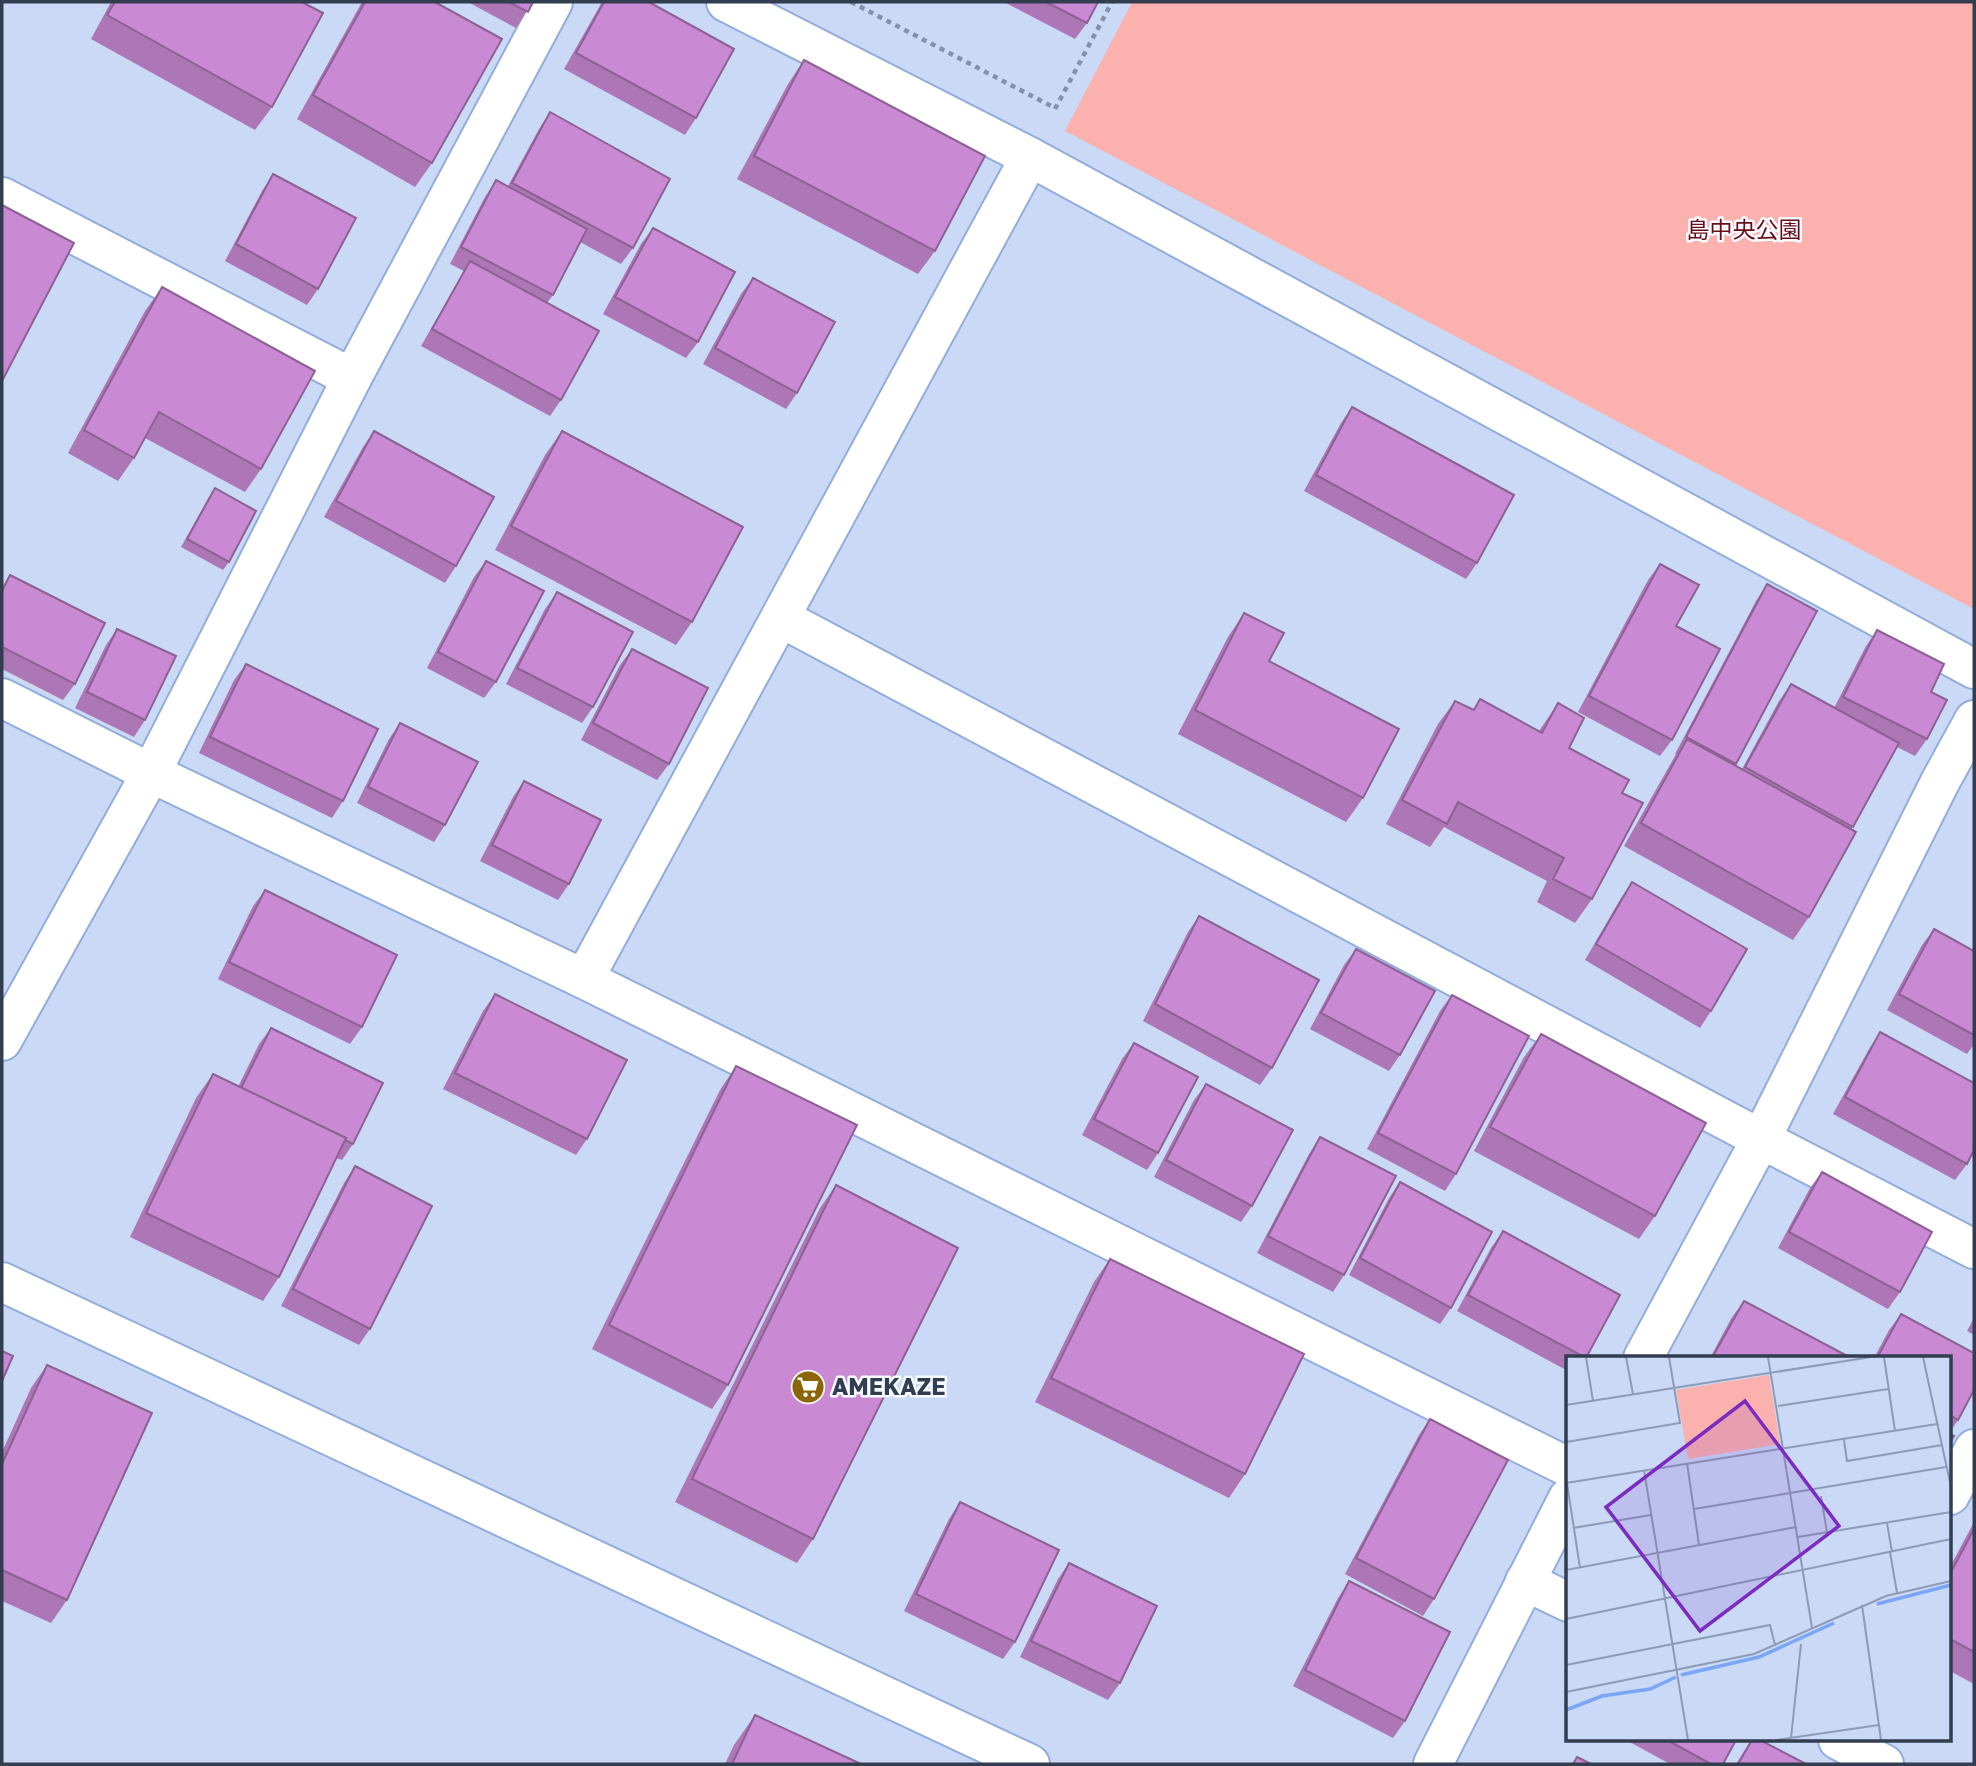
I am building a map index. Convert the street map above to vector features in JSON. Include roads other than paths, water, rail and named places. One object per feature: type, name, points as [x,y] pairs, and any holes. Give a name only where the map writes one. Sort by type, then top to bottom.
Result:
[{"type":"street","points":[[2,1041],[151,773],[352,378],[553,2]]},
{"type":"street","points":[[726,2],[1030,157],[1974,669]]},
{"type":"street","points":[[584,979],[1030,157]]},
{"type":"street","points":[[2,197],[352,378]]},
{"type":"street","points":[[781,618],[1761,1139],[1974,1249]]},
{"type":"street","points":[[2,698],[151,773],[584,979],[1566,1467]]},
{"type":"street","points":[[1644,1356],[1761,1139],[1934,794],[1974,720]]},
{"type":"street","points":[[2,1282],[1030,1764]]},
{"type":"street","points":[[1952,1491],[1974,1449]]},
{"type":"street","points":[[1433,1764],[1566,1502]]},
{"type":"street","points":[[1525,1581],[1566,1601]]},
{"type":"street","points":[[1842,1742],[1884,1764]]},
{"type":"place","name":"AMEKAZE","points":[[808,1387]]},
{"type":"park label","name":"島中央公園","points":[[1744,230]]}]
